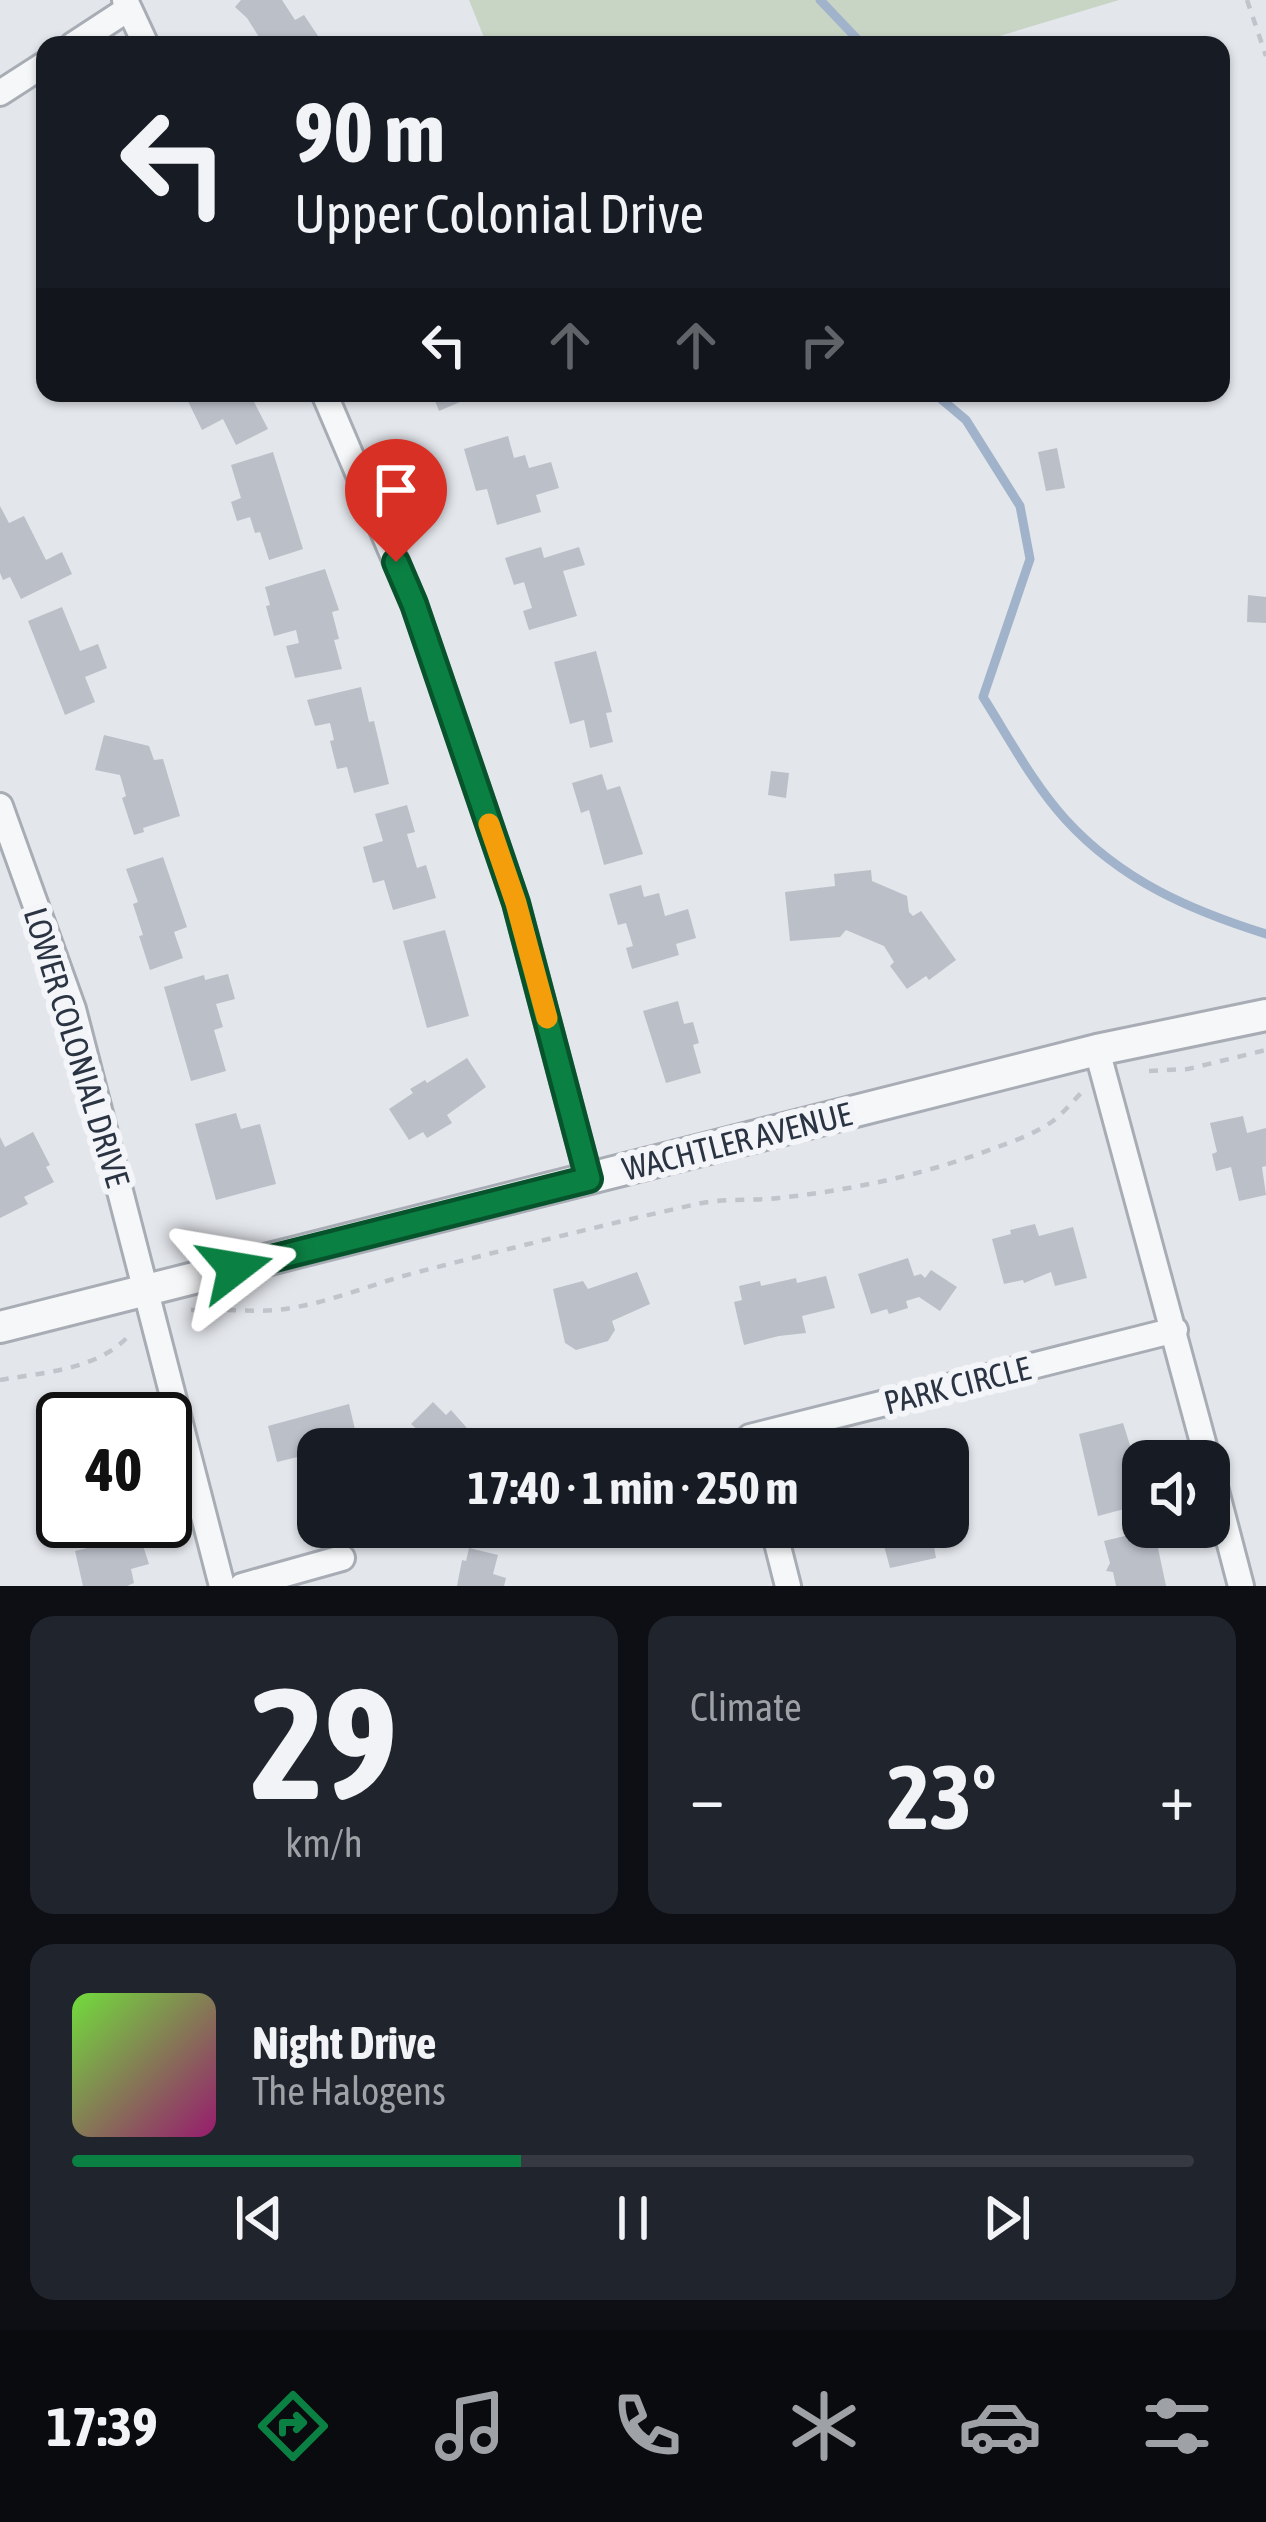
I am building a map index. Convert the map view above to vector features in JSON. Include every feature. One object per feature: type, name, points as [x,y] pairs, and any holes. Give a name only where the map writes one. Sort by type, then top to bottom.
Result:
[{"type":"street","points":[[85,36],[126,5],[142,36]]},
{"type":"street","points":[[0,93],[36,70]]},
{"type":"street","points":[[328,402],[414,604],[516,903],[589,1179]]},
{"type":"street","name":"LOWER COLONIAL DRIVE","points":[[0,806],[73,1009],[222,1586]]},
{"type":"street","name":"WACHTLER AVENUE","points":[[0,1327],[150,1304],[589,1179],[1101,1064],[1266,1015]]},
{"type":"street","points":[[1101,1064],[1203,1440]]},
{"type":"street","name":"PARK CIRCLE","points":[[787,1428],[1174,1330]]},
{"type":"street","points":[[1230,1546],[1240,1586]]},
{"type":"street","points":[[778,1548],[788,1586]]},
{"type":"street","points":[[242,1586],[342,1558]]},
{"type":"path","points":[[1247,0],[1266,56]]},
{"type":"path","points":[[0,1380],[99,1359],[122,1344],[142,1322],[150,1304],[185,1311],[288,1309],[561,1235],[705,1202],[833,1192],[891,1180],[963,1160],[1052,1122],[1092,1083],[1101,1064],[1140,1071],[1187,1070],[1266,1050]]},
{"type":"green space","points":[[469,0],[1119,0],[1000,36],[483,36]]},
{"type":"building","points":[[241,0],[282,0],[295,20],[304,15],[318,36],[258,36],[235,7]]},
{"type":"building","points":[[188,402],[254,402],[268,429],[236,445],[223,419],[202,430]]},
{"type":"building","points":[[436,402],[460,402],[439,411]]},
{"type":"building","points":[[508,436],[514,458],[525,455],[529,468],[551,462],[559,488],[536,495],[541,512],[497,525],[487,489],[476,491],[464,449]]},
{"type":"building","points":[[1057,448],[1065,488],[1046,491],[1038,452]]},
{"type":"building","points":[[273,452],[303,549],[269,560],[250,517],[237,521],[231,502],[241,498],[231,465]]},
{"type":"building","points":[[0,506],[9,523],[24,516],[46,560],[62,552],[72,574],[21,599],[10,577],[3,580],[0,573]]},
{"type":"building","points":[[541,547],[544,558],[579,547],[585,565],[563,571],[577,616],[529,630],[523,611],[532,608],[524,582],[514,585],[505,558]]},
{"type":"building","points":[[325,569],[339,610],[332,612],[342,669],[295,678],[286,646],[299,643],[296,630],[274,636],[265,587]]},
{"type":"building","points":[[1248,595],[1266,597],[1266,623],[1247,622]]},
{"type":"building","points":[[62,607],[80,651],[98,644],[107,668],[85,677],[95,702],[65,715],[28,621]]},
{"type":"building","points":[[596,651],[612,712],[606,713],[613,742],[590,748],[584,720],[570,724],[554,662]]},
{"type":"building","points":[[361,687],[389,784],[354,793],[347,767],[337,769],[330,723],[315,726],[307,700]]},
{"type":"building","points":[[104,735],[149,746],[154,760],[163,759],[180,816],[134,835],[120,775],[95,770]]},
{"type":"building","points":[[771,771],[789,773],[786,798],[768,795]]},
{"type":"building","points":[[602,774],[607,790],[620,786],[643,854],[604,865],[589,810],[581,813],[572,783]]},
{"type":"building","points":[[407,805],[415,832],[407,834],[417,868],[426,865],[436,898],[393,910],[384,880],[373,883],[363,847],[383,841],[375,814]]},
{"type":"building","points":[[163,857],[187,927],[174,932],[183,958],[150,970],[133,904],[138,902],[126,869]]},
{"type":"building","points":[[871,870],[872,881],[907,896],[909,912],[913,916],[921,911],[956,960],[929,980],[926,976],[907,989],[890,966],[894,962],[884,946],[846,930],[840,937],[790,941],[785,892],[835,886],[834,874]]},
{"type":"building","points":[[641,885],[644,897],[659,893],[665,916],[688,909],[696,938],[676,944],[679,955],[632,969],[626,948],[633,946],[626,923],[618,925],[609,894]]},
{"type":"building","points":[[445,930],[469,1016],[427,1028],[403,941]]},
{"type":"building","points":[[228,974],[235,999],[216,1004],[223,1027],[214,1030],[226,1071],[191,1081],[164,987],[204,975],[205,980]]},
{"type":"building","points":[[678,1001],[684,1024],[693,1022],[701,1073],[666,1083],[643,1011]]},
{"type":"building","points":[[467,1058],[486,1087],[447,1115],[452,1123],[427,1138],[423,1132],[409,1140],[389,1109],[413,1093],[410,1089]]},
{"type":"building","points":[[236,1113],[241,1129],[260,1124],[276,1184],[216,1200],[195,1124]]},
{"type":"building","points":[[1243,1116],[1247,1133],[1266,1128],[1266,1166],[1262,1167],[1266,1195],[1239,1201],[1231,1167],[1216,1171],[1210,1123]]},
{"type":"building","points":[[33,1132],[54,1182],[24,1197],[28,1204],[0,1218],[0,1137],[5,1147]]},
{"type":"building","points":[[1035,1224],[1039,1236],[1073,1227],[1087,1278],[1055,1286],[1051,1272],[1024,1283],[1004,1284],[992,1239]]},
{"type":"building","points":[[908,1258],[914,1276],[925,1278],[931,1270],[957,1287],[940,1311],[919,1297],[906,1301],[908,1308],[871,1314],[858,1274]]},
{"type":"building","points":[[637,1272],[650,1304],[612,1321],[615,1330],[608,1341],[576,1350],[565,1343],[553,1289],[583,1281],[588,1289]]},
{"type":"building","points":[[826,1276],[835,1308],[802,1316],[806,1333],[744,1345],[734,1302],[742,1300],[739,1286],[796,1278],[797,1283]]},
{"type":"building","points":[[433,1402],[446,1415],[451,1410],[467,1428],[415,1428],[411,1424]]},
{"type":"building","points":[[349,1404],[355,1428],[297,1428],[297,1457],[277,1462],[268,1426]]},
{"type":"building","points":[[1123,1423],[1128,1440],[1122,1440],[1122,1510],[1098,1516],[1079,1434]]},
{"type":"building","points":[[1122,1537],[1122,1548],[1158,1548],[1166,1586],[1116,1586],[1113,1572],[1106,1571],[1110,1563],[1104,1541]]},
{"type":"building","points":[[144,1548],[149,1564],[131,1569],[134,1583],[127,1586],[83,1586],[75,1551]]},
{"type":"building","points":[[469,1548],[498,1555],[493,1574],[506,1578],[504,1586],[457,1586],[462,1560],[466,1561]]},
{"type":"building","points":[[885,1548],[934,1548],[936,1558],[890,1568]]},
{"type":"waterway","points":[[820,0],[854,36]]},
{"type":"waterway","points":[[945,402],[966,420],[1020,506],[1030,559],[983,697],[1054,806],[1110,860],[1158,891],[1266,934]]},
{"type":"slow traffic","points":[[489,824],[547,1018]]},
{"type":"route","points":[[235,1268],[589,1179],[516,903],[396,562]]}]
